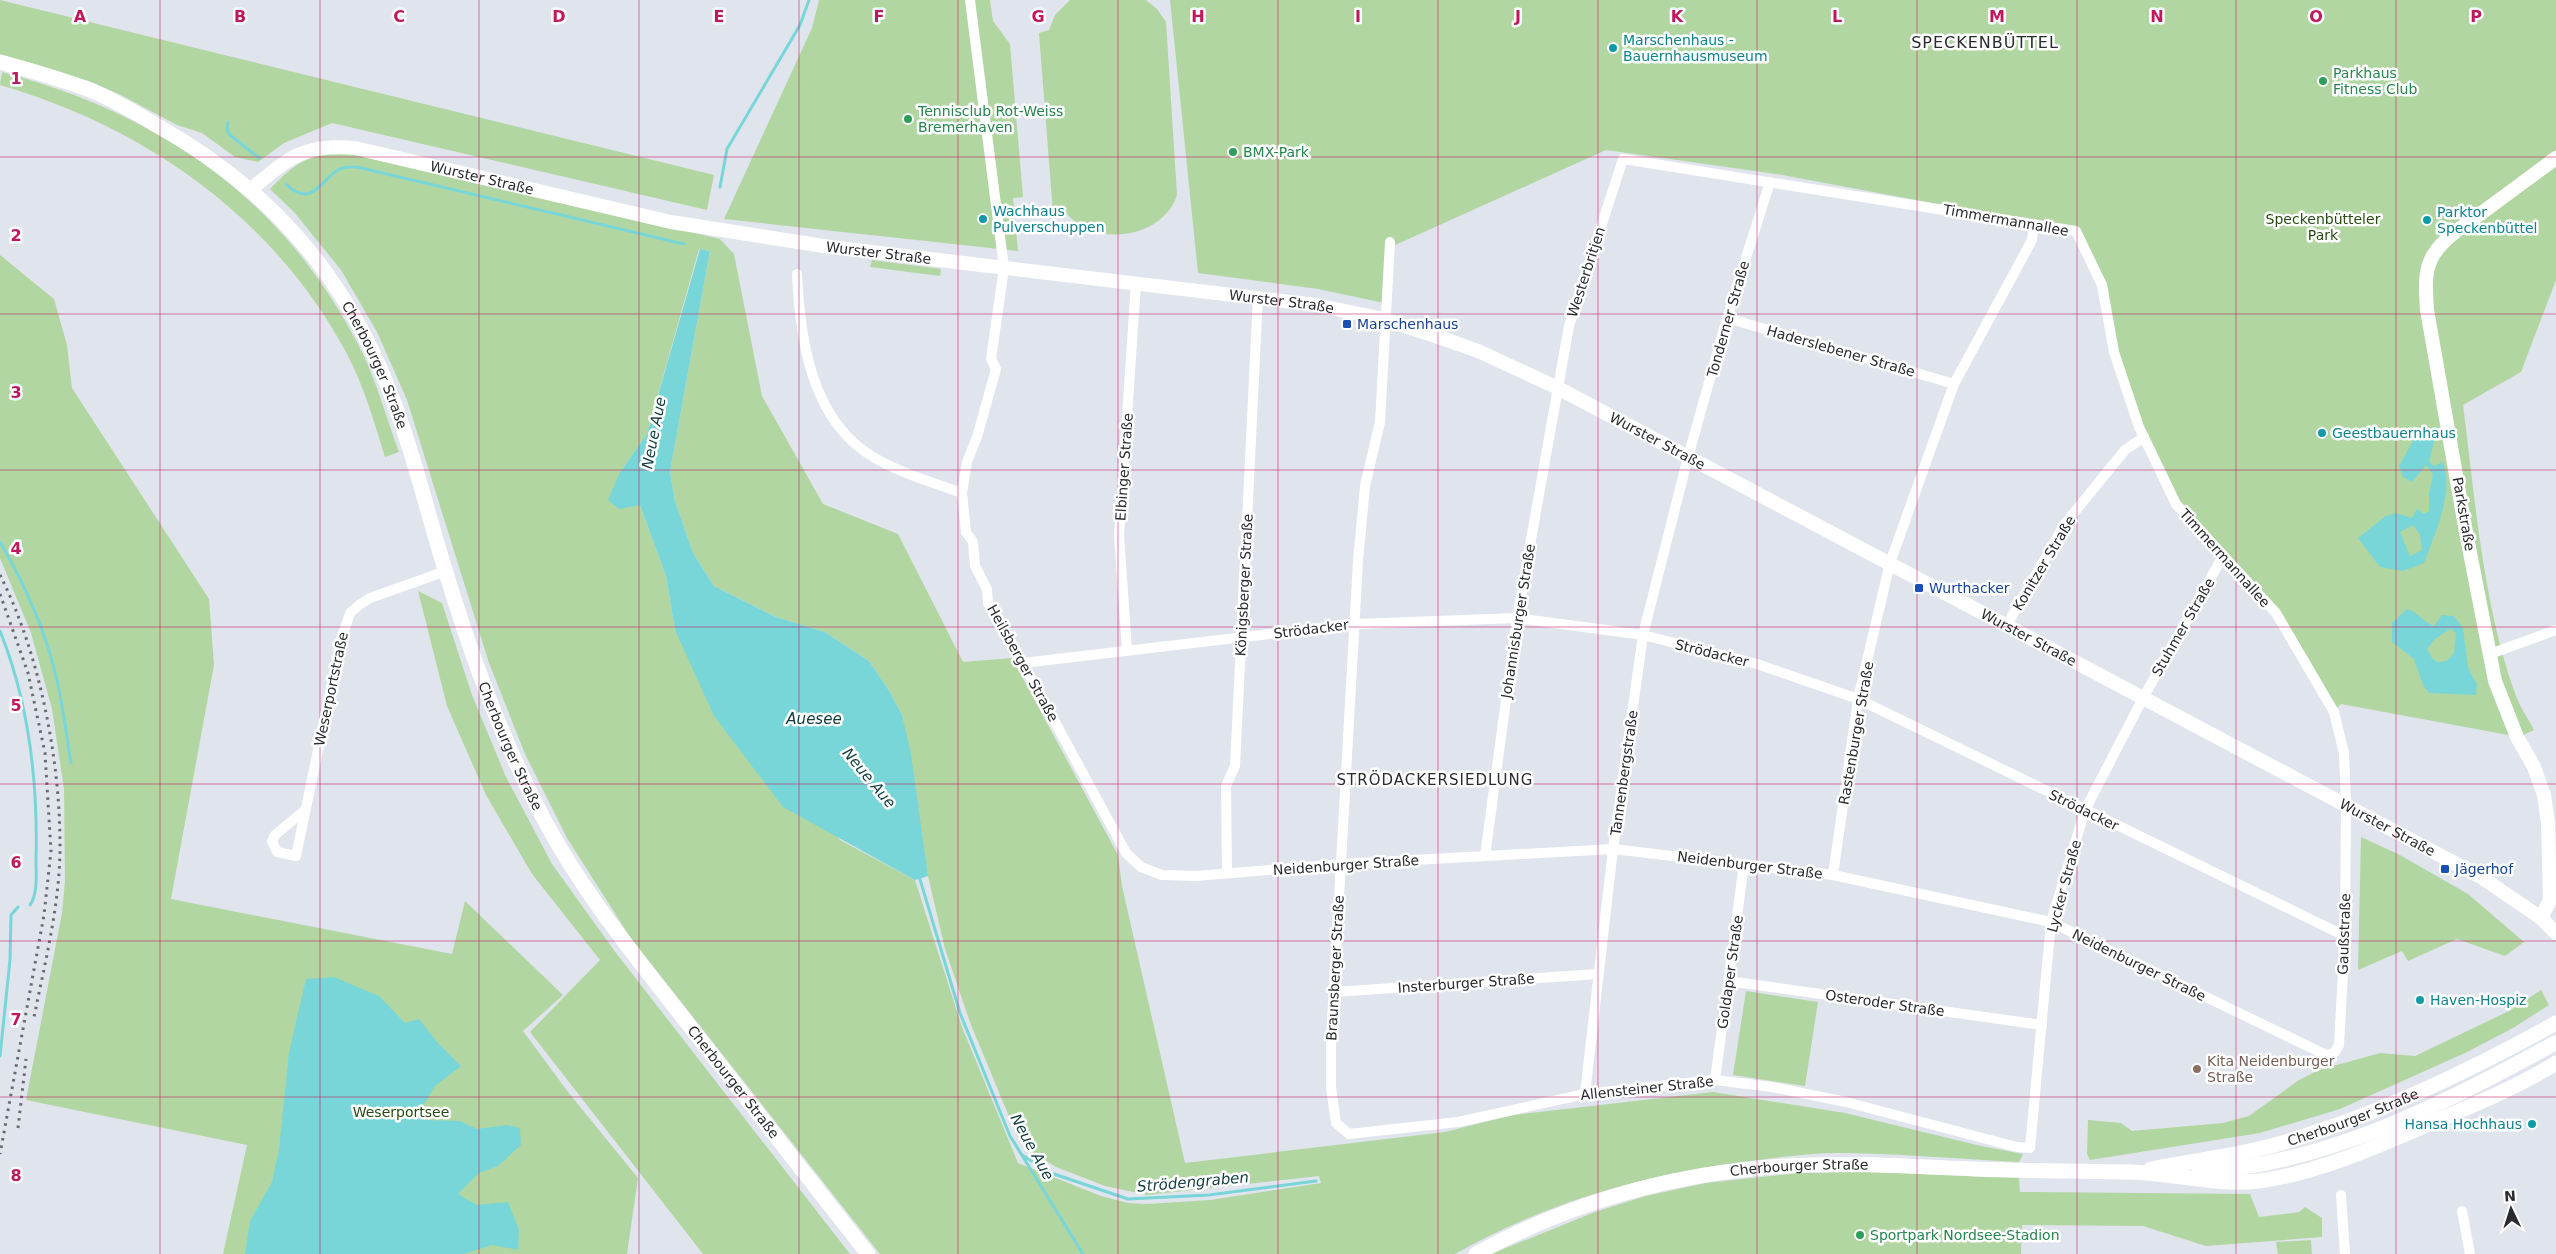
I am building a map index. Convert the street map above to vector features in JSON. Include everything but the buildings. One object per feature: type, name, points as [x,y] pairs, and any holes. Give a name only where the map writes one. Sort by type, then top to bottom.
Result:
[{"type":"main road","points":[[0,62],[91,91],[122,104],[202,153],[236,177],[250,190]]},
{"type":"main road","name":"Cherbourger Straße","points":[[250,190],[281,218],[314,254],[357,320],[390,391],[400,419],[446,571],[489,700],[518,767],[565,857],[625,943],[868,1254]]},
{"type":"main road","name":"Cherbourger Straße","points":[[2135,1172],[2290,1140],[2347,1122],[2465,1072],[2556,1023]]},
{"type":"main road","points":[[2135,1172],[2221,1171],[2266,1164],[2310,1153],[2372,1132],[2450,1097],[2555,1042]]},
{"type":"main road","name":"Cherbourger Straße","points":[[1476,1254],[1532,1226],[1611,1197],[1698,1177],[1759,1168],[1862,1165],[2023,1171],[2135,1172],[2228,1183],[2291,1175],[2336,1162],[2418,1129],[2504,1092],[2556,1063]]},
{"type":"street","name":"Heilsberger Straße","points":[[970,0],[1004,268],[991,359],[996,369],[977,437],[967,462],[962,492],[966,532],[973,542],[975,566],[987,589],[988,604],[1023,663],[1126,853],[1141,867]]},
{"type":"street","name":"Wurster Straße","points":[[250,190],[288,159],[308,150],[333,146],[681,224],[801,243],[1258,296],[1339,308],[1384,319],[1478,351],[1556,388],[2007,624],[2481,877],[2541,918],[2556,933]]},
{"type":"street","name":"Parkstraße","points":[[2541,918],[2550,900],[2552,821],[2534,766],[2517,737],[2495,681],[2466,532],[2428,310],[2427,271],[2434,254],[2450,238],[2556,158]]},
{"type":"street","name":"Timmermannallee","points":[[1623,159],[2076,231],[2102,285],[2114,352],[2144,437],[2176,504],[2276,614],[2330,703],[2344,753],[2346,804]]},
{"type":"street","name":"Westerbritjen","points":[[1556,388],[1569,326],[1623,159]]},
{"type":"street","name":"Tonderner Straße","points":[[1688,457],[1727,318],[1770,182]]},
{"type":"street","points":[[1890,563],[1954,384],[2032,240],[2034,224]]},
{"type":"street","points":[[1384,319],[1390,242]]},
{"type":"street","points":[[797,274],[799,313],[811,370],[826,408],[839,427],[855,444],[888,466],[962,492]]},
{"type":"street","name":"Elbinger Straße","points":[[1127,650],[1119,535],[1136,283]]},
{"type":"street","name":"Königsberger Straße","points":[[1227,873],[1226,786],[1235,766],[1258,296]]},
{"type":"street","name":"Haderslebener Straße","points":[[1727,318],[1954,384]]},
{"type":"street","name":"Braunsberger Straße","points":[[1349,1134],[1336,1123],[1331,1087],[1334,992],[1365,486],[1380,422],[1384,319]]},
{"type":"street","name":"Johannisburger Straße","points":[[1485,856],[1517,618],[1556,388]]},
{"type":"street","name":"Konitzer Straße","points":[[2007,624],[2064,525],[2125,450],[2144,437]]},
{"type":"street","name":"Tannenbergstraße","points":[[1585,1094],[1613,849],[1643,635],[1688,457]]},
{"type":"street","name":"Stuhmer Straße","points":[[2143,698],[2223,556]]},
{"type":"street","name":"Rastenburger Straße","points":[[1833,875],[1858,699],[1890,563]]},
{"type":"street","name":"Weserportstraße","points":[[305,810],[275,835],[272,841],[277,852],[296,856],[343,632],[350,613],[370,598],[446,571]]},
{"type":"street","name":"Strödacker","points":[[1023,663],[1356,624],[1517,618],[1643,635],[1757,664],[1858,699],[2345,936]]},
{"type":"street","points":[[2490,654],[2556,630]]},
{"type":"street","name":"Lycker Straße","points":[[2030,1148],[2051,922],[2084,810],[2143,698]]},
{"type":"street","name":"Gaußstraße","points":[[2326,1055],[2334,1053],[2339,1045],[2345,936],[2346,804]]},
{"type":"street","name":"Neidenburger Straße","points":[[1141,867],[1162,876],[1613,849],[1833,875],[2051,922],[2326,1055]]},
{"type":"street","name":"Goldaper Straße","points":[[1715,1080],[1744,864]]},
{"type":"street","name":"Insterburger Straße","points":[[1334,992],[1598,974]]},
{"type":"street","name":"Osteroder Straße","points":[[1728,981],[2042,1025]]},
{"type":"street","name":"Allensteiner Straße","points":[[1349,1134],[1458,1122],[1585,1094],[1715,1080],[1772,1087],[1846,1102],[2018,1147],[2030,1148]]},
{"type":"street","points":[[2341,1195],[2345,1254]]},
{"type":"street","points":[[2462,1211],[2470,1254]]},
{"type":"green space","points":[[0,0],[714,175],[707,210],[332,123],[284,143],[258,162],[235,157],[202,133],[177,125],[121,95],[89,81],[0,57]]},
{"type":"green space","points":[[819,0],[990,0],[993,21],[1010,44],[1023,197],[1013,198],[1018,251],[724,219],[812,28]]},
{"type":"green space","points":[[1070,0],[1146,0],[1157,9],[1166,22],[1177,195],[1169,210],[1158,221],[1143,229],[1127,234],[1093,231],[1078,224],[1066,213],[1053,213],[1039,33],[1049,30],[1055,15]]},
{"type":"green space","name":"Speckenbütteler Park","points":[[1170,0],[2556,0],[2556,280],[2521,372],[2463,405],[2476,514],[2495,624],[2517,698],[2534,730],[2519,737],[2341,704],[2336,709],[2277,611],[2177,503],[2140,425],[2115,352],[2103,285],[2077,230],[1776,174],[1606,150],[1393,246],[1389,304],[1318,289],[1198,273]]},
{"type":"green space","points":[[2,72],[60,90],[114,112],[164,138],[211,169],[254,205],[293,246],[328,293],[365,359],[399,452],[385,457],[364,391],[347,354],[317,305],[283,260],[244,220],[201,184],[155,153],[105,126],[54,103],[0,85]]},
{"type":"green space","points":[[340,152],[361,154],[720,239],[734,254],[762,396],[823,504],[898,534],[963,662],[1012,658],[1118,855],[1122,886],[1185,1163],[1445,1132],[1513,1115],[1713,1092],[1845,1113],[1981,1146],[2023,1154],[2019,1162],[1834,1153],[1797,1155],[1719,1165],[1640,1181],[1564,1204],[1490,1235],[1455,1254],[880,1254],[630,937],[567,838],[525,754],[489,663],[407,400],[377,332],[341,270],[294,212],[270,189],[294,167],[308,159]],"holes":[[[699,249],[710,251],[670,472],[675,501],[693,553],[714,586],[776,617],[825,632],[869,661],[890,692],[902,715],[928,876],[945,949],[971,1025],[1018,1138],[1027,1149],[1056,1167],[1105,1186],[1147,1195],[1319,1176],[1321,1183],[1210,1200],[1147,1204],[1128,1203],[1101,1196],[1018,1163],[962,1027],[915,880],[840,840],[675,630],[666,576],[640,505],[620,472],[647,434]]]},
{"type":"green space","points":[[0,255],[54,299],[67,345],[72,388],[209,599],[214,665],[171,899],[452,954],[465,901],[563,995],[523,1031],[568,1092],[638,1178],[627,1254],[223,1254],[247,1145],[26,1100],[62,913],[65,881],[64,789],[52,709],[31,633],[0,558]]},
{"type":"green space","points":[[872,260],[941,269],[940,276],[870,267]]},
{"type":"green space","points":[[418,591],[442,603],[472,695],[506,777],[552,864],[616,953],[850,1254],[703,1254],[530,1032],[600,960],[532,874],[486,795],[447,706]]},
{"type":"green space","points":[[2361,837],[2398,854],[2468,894],[2524,942],[2505,956],[2457,939],[2408,961],[2402,951],[2358,970]]},
{"type":"green space","points":[[2541,990],[2549,1005],[2513,1028],[2465,1053],[2340,1109],[2260,1133],[2090,1160],[2087,1154],[2088,1120],[2121,1123],[2132,1131],[2223,1123],[2249,1116],[2299,1080],[2319,1070],[2380,1053],[2415,1056],[2509,1011]]},
{"type":"green space","points":[[1746,991],[1818,1002],[1805,1086],[1733,1075]]},
{"type":"green space","points":[[1869,1172],[2019,1177],[2020,1192],[2250,1194],[2259,1217],[2299,1212],[2305,1207],[2322,1218],[2322,1237],[2206,1246],[2143,1226],[2022,1225],[2021,1254],[1491,1254],[1595,1212],[1646,1196],[1706,1183],[1798,1173]]},
{"type":"green space","points":[[2311,1240],[2312,1254],[2278,1254],[2276,1242]]},
{"type":"water","name":"Auesee","points":[[700,249],[710,251],[670,472],[675,501],[693,553],[714,586],[776,617],[825,632],[869,661],[890,692],[902,715],[911,754],[928,876],[915,880],[783,807],[714,716],[675,630],[666,576],[640,505],[619,509],[608,500],[620,472],[647,434]]},
{"type":"water","points":[[2438,427],[2429,462],[2434,466],[2443,462],[2446,474],[2446,487],[2442,513],[2424,563],[2403,571],[2380,567],[2358,538],[2386,516],[2395,513],[2412,518],[2417,509],[2424,514],[2429,511],[2429,493],[2433,474],[2426,465],[2412,482],[2403,477],[2399,466],[2419,430]],"holes":[[[2413,525],[2420,535],[2422,550],[2410,556],[2400,532]]]},
{"type":"water","points":[[2407,609],[2434,626],[2442,615],[2454,616],[2463,628],[2468,668],[2477,684],[2476,695],[2429,693],[2423,685],[2414,659],[2392,642],[2392,623]],"holes":[[[2450,629],[2456,633],[2454,653],[2447,661],[2437,662],[2432,658],[2427,649],[2435,639]]]},
{"type":"water","name":"Weserportsee","points":[[334,977],[379,996],[405,1023],[419,1019],[437,1042],[461,1066],[435,1086],[416,1117],[427,1120],[460,1121],[477,1129],[507,1125],[520,1128],[521,1145],[498,1166],[479,1173],[458,1194],[477,1205],[508,1202],[519,1230],[518,1250],[492,1245],[464,1254],[245,1254],[250,1221],[272,1182],[279,1149],[289,1052],[306,979]]},
{"type":"waterway","name":"Neue Aue","points":[[720,187],[727,149],[800,25],[809,0]]},
{"type":"waterway","points":[[228,122],[227,130],[230,135],[259,158]]},
{"type":"waterway","points":[[286,184],[295,191],[303,194],[309,193],[340,169],[357,167],[684,244]]},
{"type":"waterway","points":[[0,542],[25,590],[46,641],[63,708],[71,763]]},
{"type":"waterway","points":[[0,631],[18,686],[30,744],[36,831],[35,890],[30,905]]},
{"type":"waterway","name":"Neue Aue","points":[[919,876],[960,1013],[1010,1136],[1083,1254]]},
{"type":"waterway","points":[[0,1056],[10,960],[11,915],[18,907]]},
{"type":"waterway","name":"Strödengraben","points":[[1022,1155],[1051,1173],[1128,1199],[1209,1195],[1316,1181]]},
{"type":"railway","points":[[0,575],[14,606],[37,674],[52,746],[57,782],[59,873],[51,935],[34,1017]]},
{"type":"railway","points":[[0,594],[28,673],[45,753],[51,851],[44,915],[0,1154]]},
{"type":"railway","points":[[18,1128],[26,1059]]},
{"type":"place","name":"Marschenhaus - Bauernhausmuseum","points":[[1613,48]]},
{"type":"place","name":"Parkhaus Fitness Club","points":[[2323,81]]},
{"type":"place","name":"Tennisclub Rot-Weiss Bremerhaven","points":[[908,119]]},
{"type":"place","name":"BMX-Park","points":[[1233,152]]},
{"type":"place","name":"Wachhaus Pulverschuppen","points":[[983,219]]},
{"type":"place","name":"Parktor Speckenbüttel","points":[[2427,220]]},
{"type":"place","name":"Marschenhaus","points":[[1347,324]]},
{"type":"place","name":"Geestbauernhaus","points":[[2322,433]]},
{"type":"place","name":"Wurthacker","points":[[1919,588]]},
{"type":"place","name":"Jägerhof","points":[[2445,869]]},
{"type":"place","name":"Haven-Hospiz","points":[[2420,1000]]},
{"type":"place","name":"Kita Neidenburger Straße","points":[[2197,1069]]},
{"type":"place","name":"Hansa Hochhaus","points":[[2532,1124]]},
{"type":"place","name":"Sportpark Nordsee-Stadion","points":[[1860,1235]]},
{"type":"district","name":"SPECKENBÜTTEL","points":[[1985,42]]},
{"type":"district","name":"STRÖDACKERSIEDLUNG","points":[[1435,780]]}]
